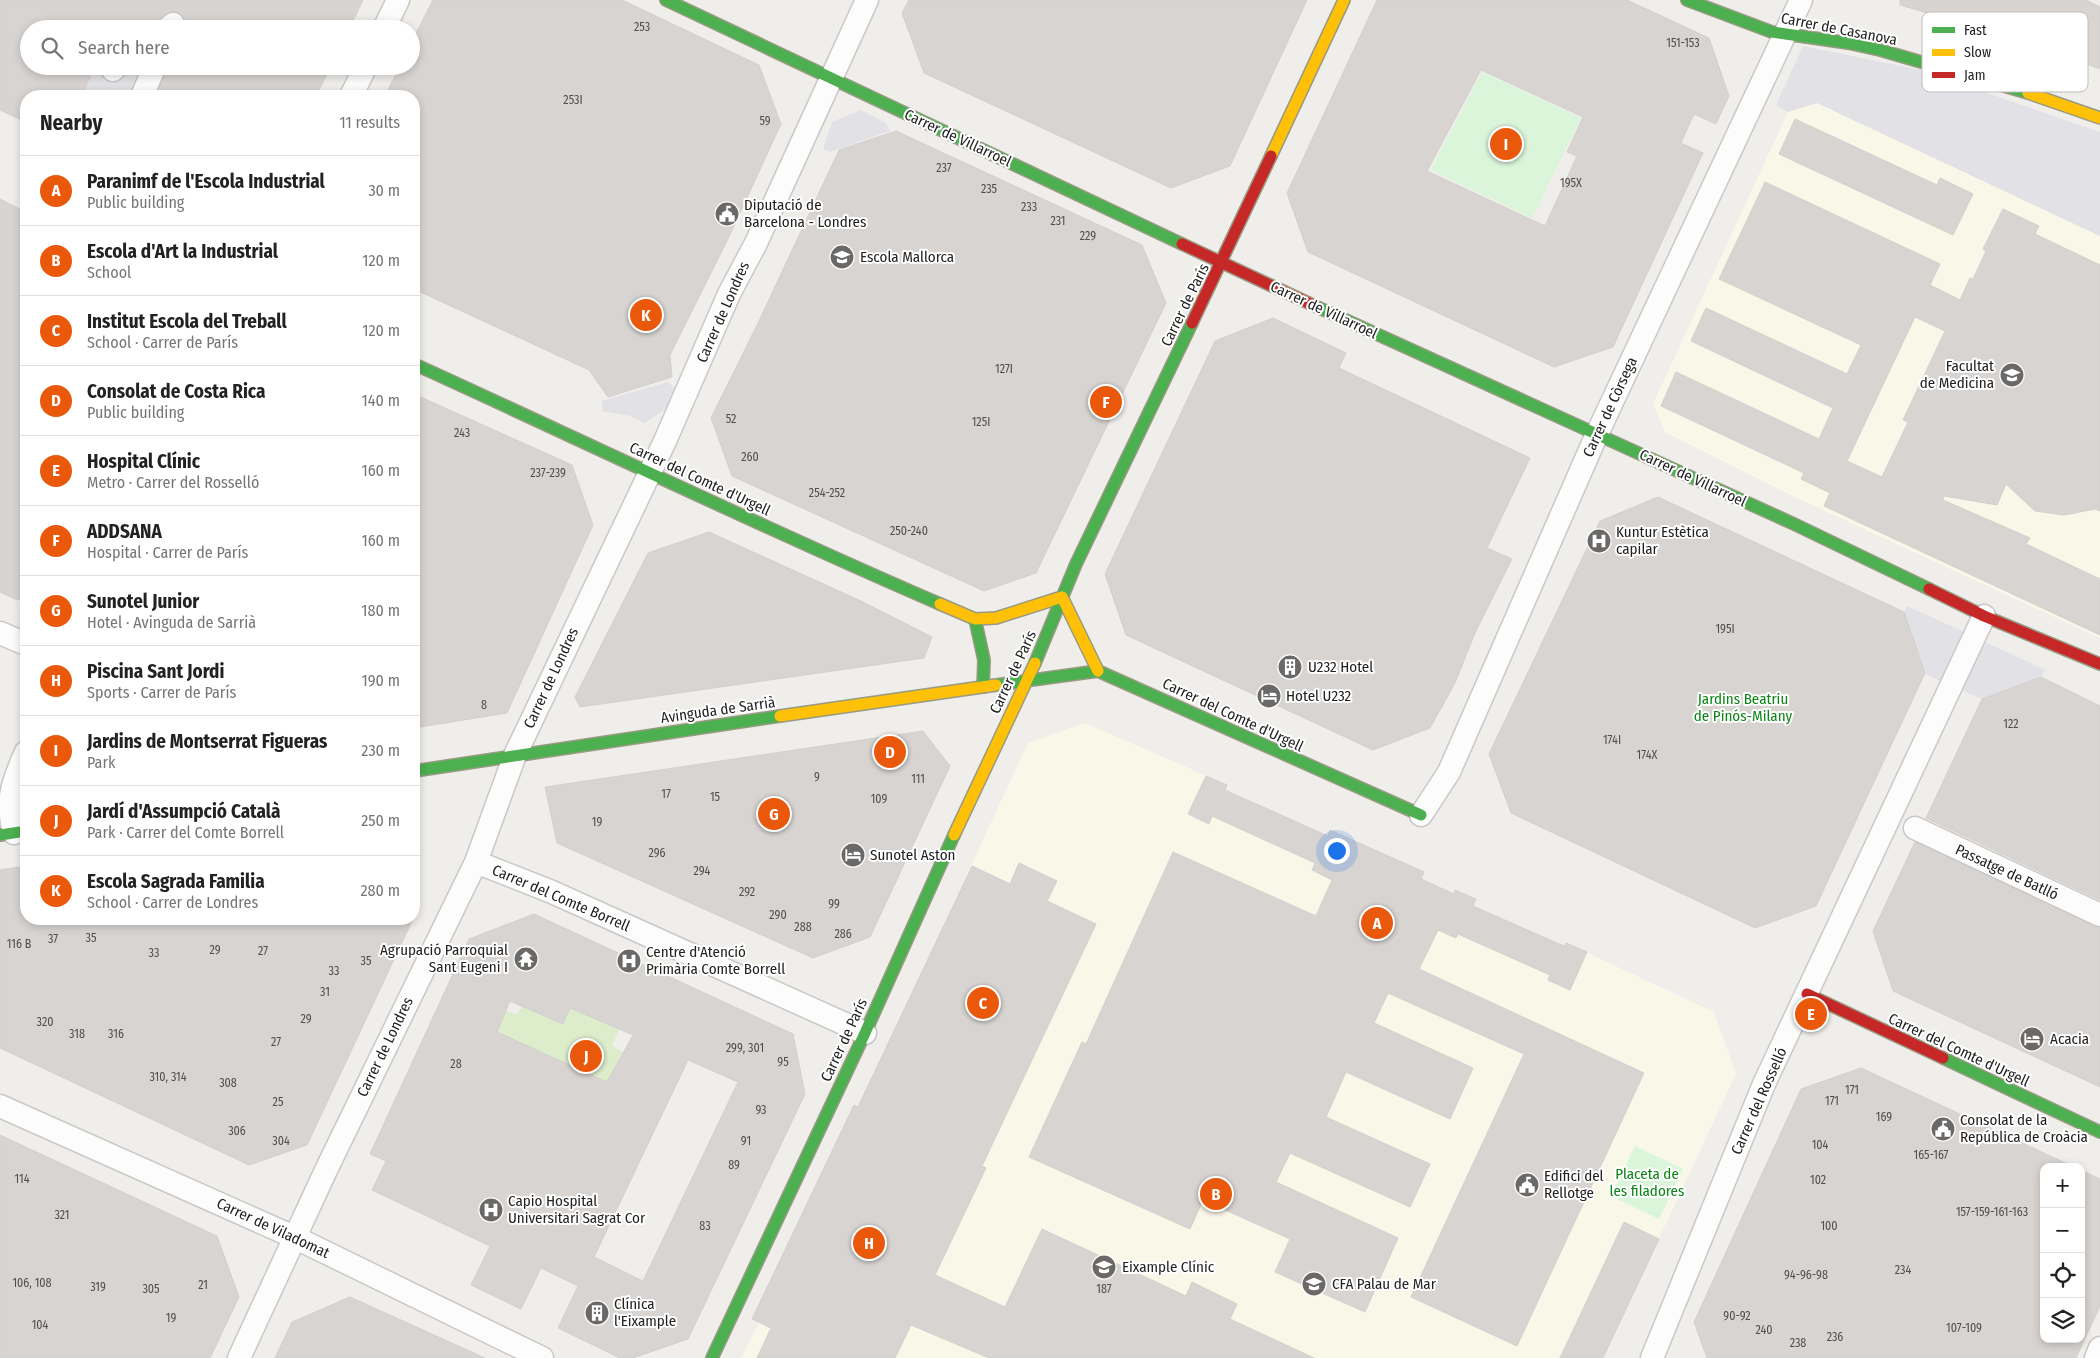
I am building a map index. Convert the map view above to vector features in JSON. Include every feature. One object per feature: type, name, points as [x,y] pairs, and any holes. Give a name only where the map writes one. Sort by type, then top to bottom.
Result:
[{"type":"main road","name":"Carrer de Villarroel","points":[[666,0],[1222,263],[1794,524],[1984,616],[2100,664]]},
{"type":"main road","name":"Carrer de París","points":[[712,1358],[865,1033],[997,741],[1027,682],[1062,597],[1222,263],[1344,0]]},
{"type":"main road","name":"Carrer de Casanova","points":[[1687,0],[1720,15],[1785,35],[1848,43],[1922,61]]},
{"type":"main road","name":"Carrer de Casanova","points":[[2030,92],[2100,118]]},
{"type":"main road","name":"Carrer del Comte d'Urgell","points":[[420,367],[650,471],[822,553],[975,620]]},
{"type":"main road","points":[[983,687],[984,660],[975,620],[996,618],[1062,597],[1098,672]]},
{"type":"main road","name":"Carrer del Comte d'Urgell","points":[[1027,682],[1098,672],[1126,682],[1420,815]]},
{"type":"main road","name":"Avinguda de Sarrià","points":[[420,770],[1027,682]]},
{"type":"main road","name":"Carrer del Comte d'Urgell","points":[[1807,994],[2100,1132]]},
{"type":"street","points":[[388,20],[398,0]]},
{"type":"street","name":"Carrer de Londres","points":[[239,1358],[294,1237],[476,862],[515,755],[650,471],[722,315],[729,294],[756,243],[867,0]]},
{"type":"street","name":"Carrer de Còrsega","points":[[1420,815],[1452,765],[1597,434],[1801,0]]},
{"type":"street","points":[[144,90],[150,75]]},
{"type":"street","points":[[354,90],[362,75]]},
{"type":"street","name":"Carrer del Rosselló","points":[[1652,1358],[1760,1093],[1984,616]]},
{"type":"street","points":[[0,633],[20,641]]},
{"type":"street","points":[[13,833],[9,812],[10,794],[20,768]]},
{"type":"street","name":"Passatge de Batlló","points":[[1915,828],[2100,915]]},
{"type":"street","name":"Carrer del Comte Borrell","points":[[476,862],[552,892],[865,1033]]},
{"type":"street","name":"Carrer de Viladomat","points":[[0,1106],[294,1237],[542,1358]]},
{"type":"street","points":[[1668,1358],[1680,1322]]},
{"type":"street","points":[[2096,1358],[2100,1348]]},
{"type":"shaded area","points":[[1803,46],[1922,70],[1922,92],[1985,92],[2100,132],[2100,236],[1817,103],[1788,112],[1776,105]]},
{"type":"shaded area","points":[[93,75],[151,75],[145,90],[84,90]]},
{"type":"shaded area","points":[[1817,103],[2100,236],[2100,638],[1797,498],[1665,432],[1653,404],[1788,112]]},
{"type":"shaded area","points":[[861,110],[886,123],[890,131],[830,152],[823,149],[832,122]]},
{"type":"shaded area","points":[[668,382],[675,389],[673,404],[645,423],[630,416],[602,411],[602,401]]},
{"type":"shaded area","points":[[1907,606],[2045,670],[2041,677],[1982,699],[1934,678],[1925,673],[1904,612]]},
{"type":"shaded area","points":[[1085,723],[1227,785],[1225,789],[1327,836],[1330,830],[1424,872],[1421,879],[1453,893],[1455,890],[1476,899],[1474,906],[1564,947],[1566,943],[1714,1012],[1736,1074],[1603,1358],[741,1358],[759,1323],[752,1319],[854,1105],[859,1107],[1028,743]]},
{"type":"green space","points":[[1482,72],[1581,118],[1532,218],[1431,170]]},
{"type":"green space","points":[[522,1006],[563,1024],[570,1008],[619,1029],[612,1046],[623,1052],[614,1069],[611,1084],[539,1050],[528,1072],[512,1039],[497,1032],[506,1011],[517,1015]]},
{"type":"green space","name":"Placeta de les filadores","points":[[1635,1146],[1683,1169],[1659,1219],[1611,1196]]},
{"type":"building","points":[[0,0],[363,0],[353,20],[184,20],[183,16],[178,12],[171,11],[158,20],[20,20],[20,75],[92,75],[84,90],[20,90],[20,119],[0,110]]},
{"type":"building","points":[[433,0],[622,0],[759,65],[781,124],[727,241],[670,355],[672,377],[608,397],[589,370],[420,292],[420,90],[388,90],[396,75],[420,75],[420,25]]},
{"type":"building","points":[[909,0],[1307,0],[1230,166],[1171,188],[924,73],[902,13]]},
{"type":"building","points":[[1377,0],[1627,0],[1709,38],[1729,96],[1716,124],[1694,114],[1681,143],[1703,153],[1613,347],[1554,367],[1308,252],[1287,193]],"holes":[[[1481,70],[1583,117],[1567,152],[1577,156],[1545,226],[1427,171]]]},
{"type":"building","points":[[1900,0],[2086,0],[2100,7],[2100,69],[2088,65],[2088,12],[1924,12],[1900,5]]},
{"type":"building","points":[[164,75],[326,75],[319,90],[158,90]]},
{"type":"building","points":[[1795,119],[1937,185],[1940,178],[1973,194],[1953,235],[1779,154]]},
{"type":"building","points":[[896,131],[1142,245],[1166,303],[1036,573],[984,591],[732,476],[711,418],[839,150]]},
{"type":"building","points":[[1765,182],[1940,264],[1930,285],[1960,300],[1970,278],[1973,279],[1986,251],[1983,249],[2003,209],[2039,226],[2035,234],[2100,265],[2100,511],[2095,509],[2064,515],[2035,511],[2006,484],[1997,505],[1944,496],[1943,500],[2030,538],[2026,544],[2100,579],[2100,635],[1824,506],[1830,493],[1801,479],[1804,473],[1661,406],[1676,372],[1819,439],[1833,408],[1691,341],[1706,308],[1847,374],[1861,345],[1719,279]],"holes":[[[1915,317],[1945,331],[1903,420],[1908,422],[1882,477],[1847,461]]]},
{"type":"building","points":[[0,199],[20,209],[20,599],[17,600],[0,592]]},
{"type":"building","points":[[1273,318],[1346,353],[1339,368],[1530,458],[1487,548],[1512,559],[1475,633],[1455,683],[1430,728],[1373,750],[1126,635],[1105,574],[1215,341]]},
{"type":"building","points":[[420,397],[572,465],[593,525],[507,713],[420,727]]},
{"type":"building","points":[[1658,497],[1904,612],[1925,673],[1816,906],[1755,928],[1511,813],[1489,754],[1600,521]]},
{"type":"building","points":[[709,532],[861,601],[932,637],[924,658],[580,707],[575,697],[648,553]]},
{"type":"building","points":[[2041,677],[2100,706],[2100,900],[1926,818],[1982,699]]},
{"type":"building","points":[[923,731],[950,766],[870,937],[813,958],[557,843],[545,787]]},
{"type":"building","points":[[1206,776],[1227,785],[1225,790],[1328,836],[1330,830],[1424,872],[1421,879],[1454,894],[1455,890],[1476,899],[1473,906],[1564,946],[1566,943],[1587,952],[1570,990],[1548,980],[1550,975],[1458,934],[1456,938],[1438,930],[1419,969],[1644,1073],[1517,1346],[1411,1297],[1524,1054],[1388,993],[1374,1023],[1473,1068],[1450,1119],[1346,1072],[1326,1117],[1430,1164],[1410,1207],[1290,1153],[1276,1182],[1398,1238],[1365,1312],[1275,1272],[1290,1239],[1203,1200],[1190,1229],[1029,1157],[1082,1042],[1086,1044],[1173,852],[1316,916],[1332,880],[1312,870],[1315,863],[1212,816],[1209,824],[1188,814]]},
{"type":"building","points":[[1915,842],[2100,928],[2100,1087],[1893,991],[1873,931]]},
{"type":"building","points":[[1019,863],[1057,881],[1047,901],[1096,924],[982,1166],[986,1168],[935,1275],[1005,1307],[1042,1229],[1186,1296],[1192,1282],[1237,1304],[1230,1319],[1314,1358],[989,1358],[911,1325],[895,1358],[757,1358],[771,1328],[752,1319],[854,1105],[858,1107],[972,866],[1010,884]]},
{"type":"building","points":[[20,867],[20,925],[410,925],[307,1145],[249,1165],[0,1048],[0,870]]},
{"type":"building","points":[[534,914],[793,1034],[805,1094],[688,1339],[633,1358],[620,1358],[558,1328],[578,1286],[541,1268],[521,1309],[471,1285],[490,1246],[372,1190],[386,1161],[370,1154],[469,939]],"holes":[[[510,1001],[563,1024],[570,1008],[633,1035],[607,1082],[497,1032]],[[688,1060],[738,1082],[643,1281],[594,1257]]]},
{"type":"building","points":[[1861,1068],[2065,1163],[2040,1163],[2040,1343],[2083,1343],[2076,1358],[1707,1358],[1694,1322],[1801,1089]]},
{"type":"building","points":[[0,1135],[217,1236],[239,1297],[210,1358],[0,1358]]},
{"type":"building","points":[[2085,1172],[2100,1179],[2100,1306],[2085,1338]]},
{"type":"building","points":[[1624,1222],[1659,1239],[1603,1358],[1560,1358]]},
{"type":"building","points":[[350,1297],[485,1358],[275,1358],[292,1322]]},
{"type":"traffic: fast","points":[[666,0],[1182,244]]},
{"type":"traffic: fast","points":[[1687,0],[1772,32],[1848,43],[1922,62]]},
{"type":"traffic: fast","points":[[1315,306],[1794,524],[1929,589]]},
{"type":"traffic: fast","points":[[1035,663],[1076,564],[1192,323]]},
{"type":"traffic: fast","points":[[420,367],[742,516],[940,604]]},
{"type":"traffic: fast","points":[[975,619],[984,660],[983,687]]},
{"type":"traffic: fast","points":[[996,685],[1098,671],[1421,815]]},
{"type":"traffic: fast","points":[[420,770],[780,716]]},
{"type":"traffic: fast","points":[[0,835],[20,832]]},
{"type":"traffic: fast","points":[[712,1358],[865,1033],[954,835]]},
{"type":"traffic: fast","points":[[1943,1058],[2100,1132]]},
{"type":"traffic: slow","points":[[1271,156],[1344,0]]},
{"type":"traffic: slow","points":[[2028,93],[2100,118]]},
{"type":"traffic: slow","points":[[940,604],[975,619],[996,618],[1062,597]]},
{"type":"traffic: slow","points":[[1062,597],[1098,671]]},
{"type":"traffic: slow","points":[[954,835],[1035,663]]},
{"type":"traffic: slow","points":[[780,716],[996,685]]},
{"type":"traffic: jam","points":[[1192,323],[1271,156]]},
{"type":"traffic: jam","points":[[1182,244],[1315,306]]},
{"type":"traffic: jam","points":[[1929,589],[1984,616],[2100,664]]},
{"type":"traffic: jam","points":[[1807,994],[1943,1058]]},
{"type":"place","name":"Jardins de Montserrat Figueras","points":[[1506,144]]},
{"type":"place","name":"Diputació de Barcelona - Londres","points":[[727,214]]},
{"type":"place","name":"Escola Mallorca","points":[[842,257]]},
{"type":"place","name":"Escola Sagrada Familia","points":[[646,315]]},
{"type":"place","name":"Facultat de Medicina","points":[[2012,375]]},
{"type":"place","name":"ADDSANA","points":[[1106,402]]},
{"type":"place","name":"Kuntur Estètica capilar","points":[[1599,541]]},
{"type":"place","name":"U232 Hotel","points":[[1290,667]]},
{"type":"place","name":"Hotel U232","points":[[1269,696]]},
{"type":"place","name":"Consolat de Costa Rica","points":[[890,752]]},
{"type":"place","name":"Sunotel Junior","points":[[774,814]]},
{"type":"place","name":"Sunotel Aston","points":[[853,855]]},
{"type":"place","name":"Paranimf de l'Escola Industrial","points":[[1377,923]]},
{"type":"place","name":"Agrupació Parroquial Sant Eugeni I","points":[[526,959]]},
{"type":"place","name":"Centre d'Atenció Primària Comte Borrell","points":[[629,961]]},
{"type":"place","name":"Institut Escola del Treball","points":[[983,1003]]},
{"type":"place","name":"Hospital Clínic","points":[[1811,1014]]},
{"type":"place","name":"Acacia","points":[[2032,1039]]},
{"type":"place","name":"Jardí d'Assumpció Català","points":[[586,1056]]},
{"type":"place","name":"Consolat de la República de Croàcia","points":[[1943,1129]]},
{"type":"place","name":"Edifici del Rellotge","points":[[1527,1185]]},
{"type":"place","name":"Escola d'Art la Industrial","points":[[1216,1194]]},
{"type":"place","name":"Capio Hospital Universitari Sagrat Cor","points":[[491,1210]]},
{"type":"place","name":"Piscina Sant Jordi","points":[[869,1243]]},
{"type":"place","name":"Eixample Clínic","points":[[1104,1267]]},
{"type":"place","name":"CFA Palau de Mar","points":[[1314,1284]]},
{"type":"place","name":"Clínica l'Eixample","points":[[597,1313]]},
{"type":"park label","name":"Jardins Beatriu de Pinós-Milany","points":[[1743,708]]}]
